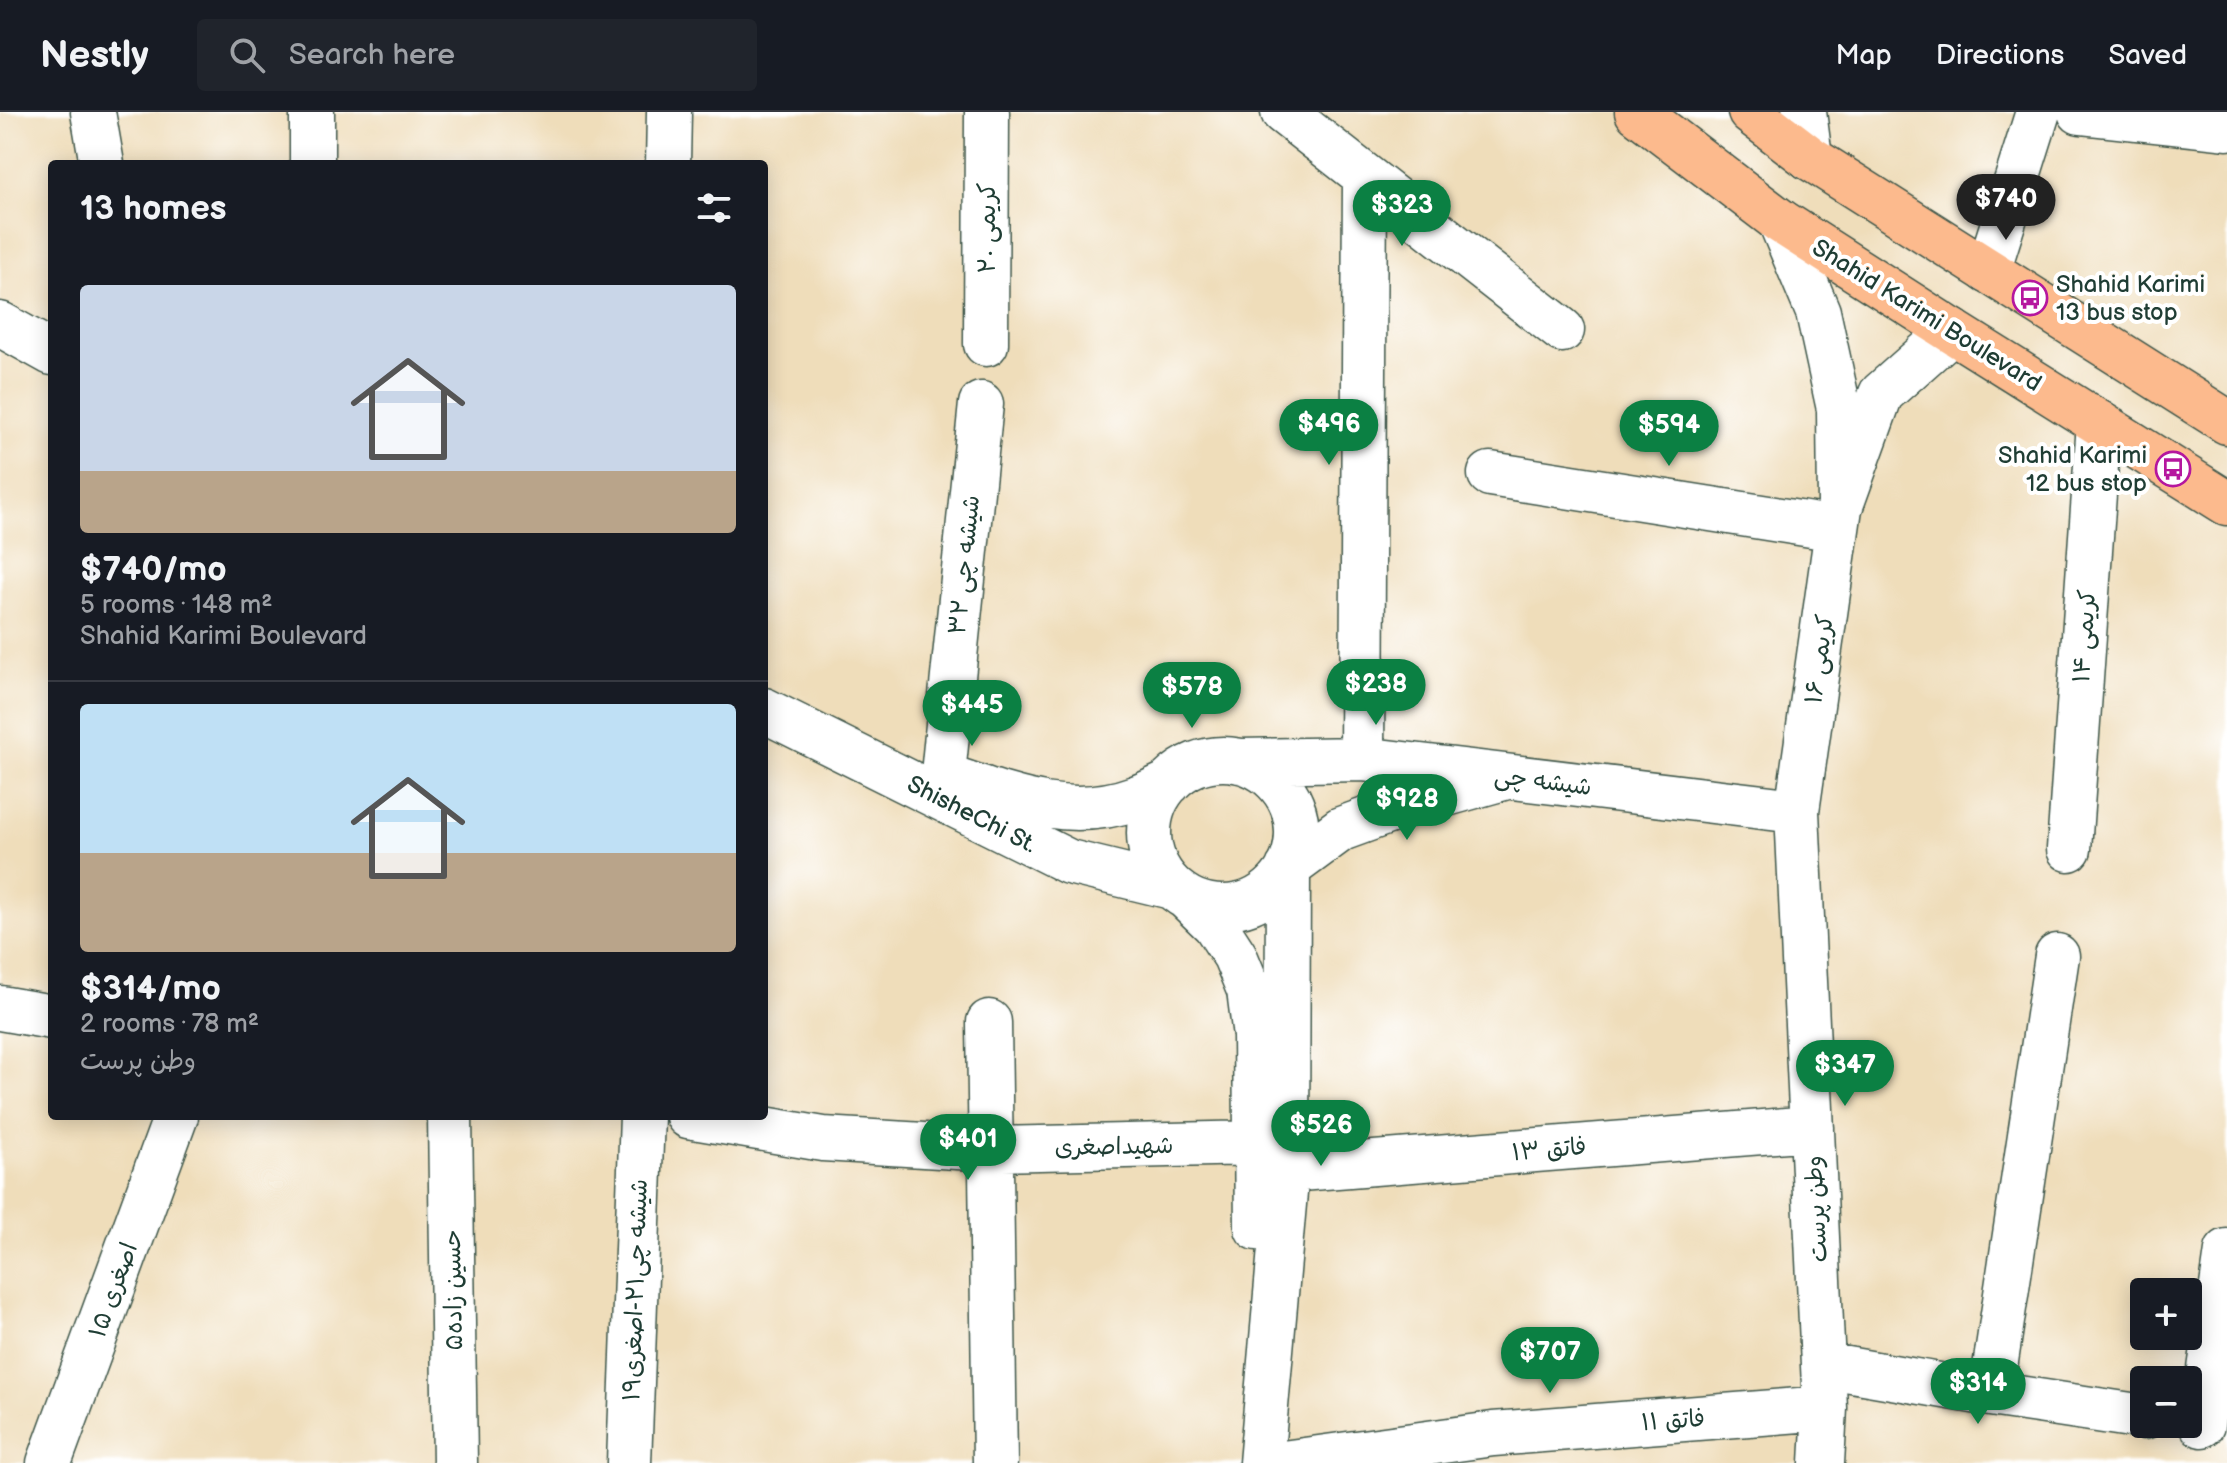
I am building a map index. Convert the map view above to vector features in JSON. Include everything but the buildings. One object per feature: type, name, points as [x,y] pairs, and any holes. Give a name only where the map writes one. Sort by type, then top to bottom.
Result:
[{"type":"main road","name":"Shahid Karimi Boulevard","points":[[1637,112],[1780,221],[2227,503]]},
{"type":"main road","points":[[1750,112],[1810,158],[2227,422]]},
{"type":"street","points":[[93,112],[101,160]]},
{"type":"street","points":[[312,112],[312,160]]},
{"type":"street","points":[[668,160],[669,112]]},
{"type":"street","name":"کریمی ۲۰","points":[[986,344],[987,112]]},
{"type":"street","points":[[1283,112],[1562,330]]},
{"type":"street","points":[[1804,112],[1810,158]]},
{"type":"street","points":[[1988,271],[2038,112]]},
{"type":"street","points":[[2080,112],[2227,128]]},
{"type":"street","points":[[1362,759],[1365,176]]},
{"type":"street","name":"کریمی ۱۶","points":[[1780,221],[1818,312],[1839,409],[1838,519],[1797,811]]},
{"type":"street","points":[[0,324],[48,351]]},
{"type":"street","name":"کریمی ۱۶","points":[[1838,519],[1881,394],[1952,331]]},
{"type":"street","name":"شیشه چی ۳۲","points":[[943,774],[981,404]]},
{"type":"street","name":"کریمی ۱۴","points":[[2069,849],[2099,423]]},
{"type":"street","points":[[1490,474],[1838,519]]},
{"type":"street","name":"ShisheChi St.","points":[[772,714],[1020,801],[1058,808],[1097,807],[1134,798],[1169,783]]},
{"type":"street","name":"ShisheChi St.","points":[[772,714],[1069,862],[1180,893]]},
{"type":"street","points":[[1180,893],[1206,906],[1225,908],[1245,905],[1262,897],[1277,884],[1295,851],[1297,831],[1294,812],[1286,794],[1274,779],[1240,761],[1221,759],[1202,762],[1184,770],[1158,798],[1151,816],[1149,835],[1152,855],[1160,873],[1180,893],[1215,925],[1235,956],[1249,990],[1271,1157]]},
{"type":"street","name":"شیشه چی","points":[[1240,761],[1362,759],[1797,811]]},
{"type":"street","points":[[1288,868],[1341,829],[1404,806],[1507,777]]},
{"type":"street","name":"وطن پرست","points":[[1797,811],[1825,1408],[1822,1463]]},
{"type":"street","points":[[1261,1463],[1271,1157],[1288,868]]},
{"type":"street","points":[[1991,1394],[2057,956]]},
{"type":"street","points":[[0,1008],[48,1016]]},
{"type":"street","points":[[989,1022],[995,1463]]},
{"type":"street","name":"اصغری ۱۵","points":[[49,1463],[175,1120]]},
{"type":"street","name":"حسین زاده۵","points":[[450,1120],[455,1463]]},
{"type":"street","name":"شیشه چی۲۱-اصغری۱۹","points":[[629,1463],[642,1120]]},
{"type":"street","name":"شهیداصغری","points":[[711,1120],[823,1139],[991,1149],[1271,1157]]},
{"type":"street","name":"فاتق ۱۳","points":[[1271,1157],[1812,1128]]},
{"type":"street","points":[[2206,1426],[2227,1251]]},
{"type":"street","points":[[1823,1365],[2130,1415]]},
{"type":"street","name":"فاتق ۱۱","points":[[1283,1463],[1493,1448],[1825,1408]]},
{"type":"place","name":"Shahid Karimi 13 bus stop","points":[[2030,298]]},
{"type":"place","name":"Shahid Karimi 12 bus stop","points":[[2173,469]]}]
